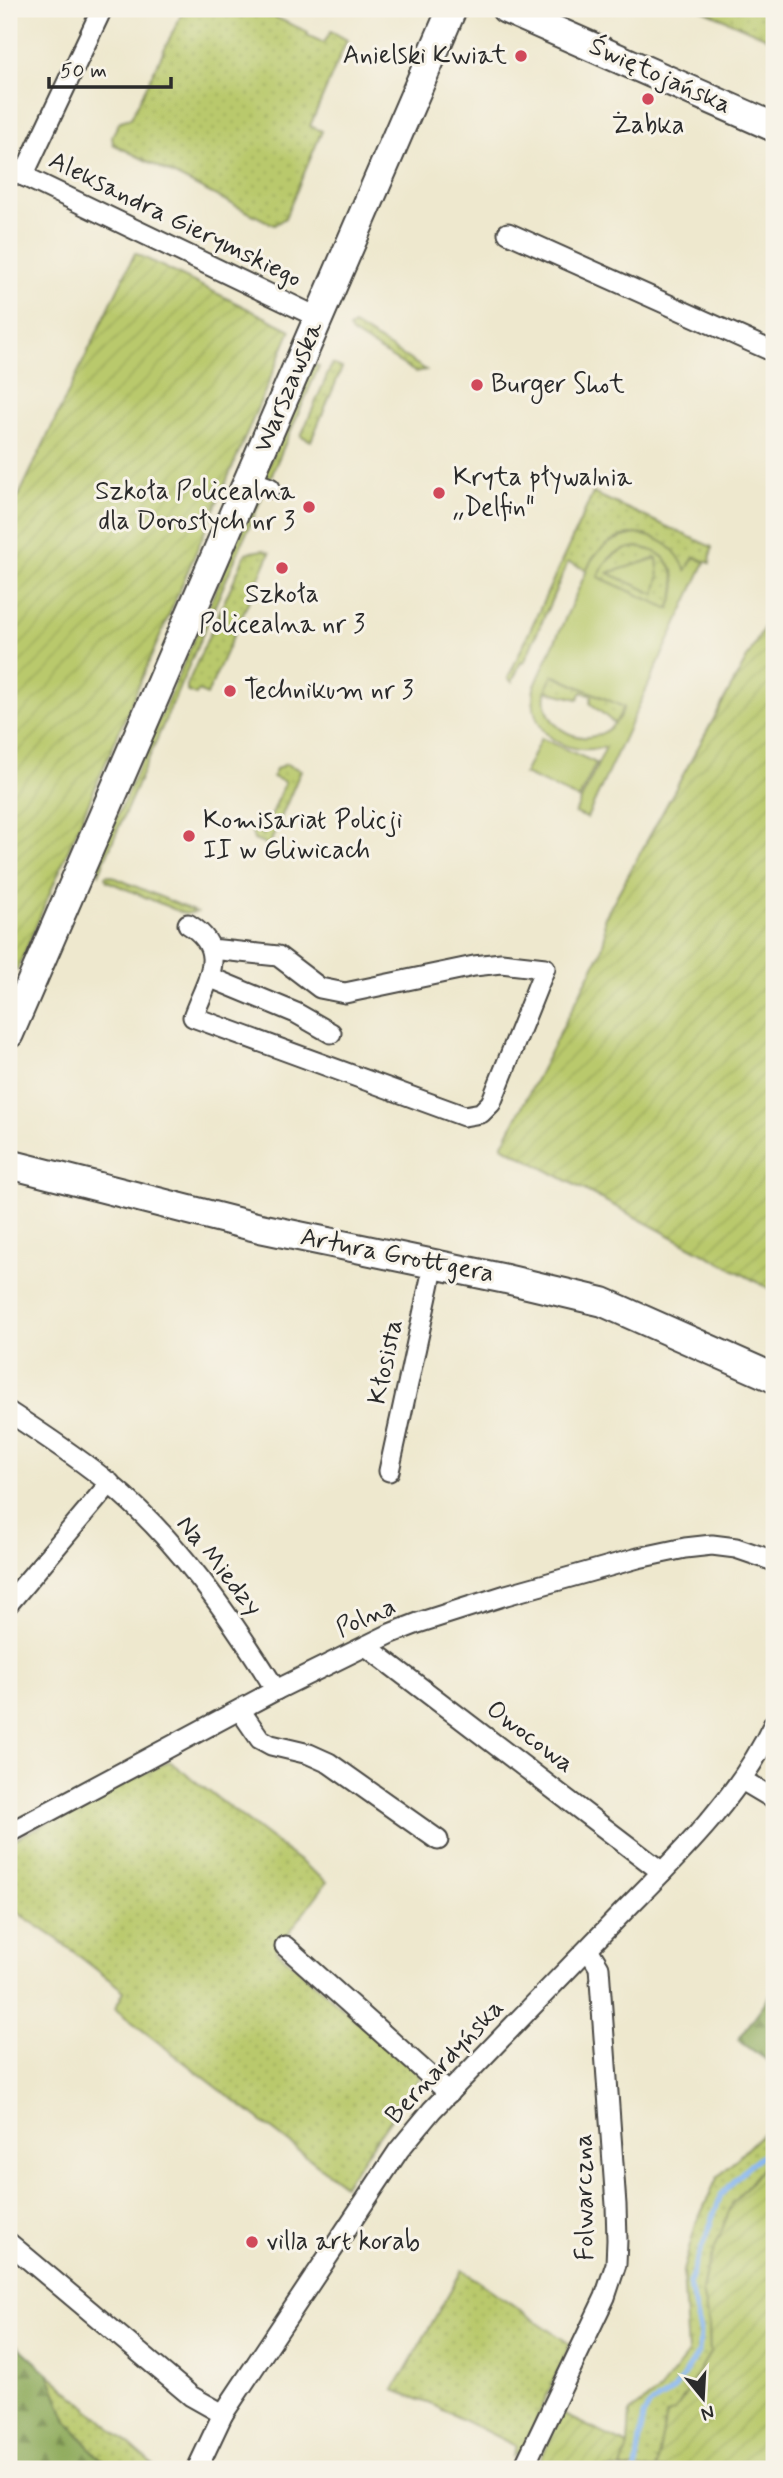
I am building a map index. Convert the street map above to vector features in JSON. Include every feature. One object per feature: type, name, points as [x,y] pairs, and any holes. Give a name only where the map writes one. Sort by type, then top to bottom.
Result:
[{"type":"street","points":[[16,173],[102,9]]},
{"type":"street","name":"Warszawska","points":[[9,1034],[259,484],[318,318],[452,9]]},
{"type":"street","name":"Świętojańska","points":[[506,9],[774,127]]},
{"type":"street","name":"Aleksandra Gierymskiego","points":[[16,173],[318,318]]},
{"type":"street","points":[[508,233],[774,352]]},
{"type":"street","points":[[188,924],[202,933],[214,961],[193,1017],[456,1114],[472,1116],[481,1113],[491,1103],[545,968],[501,963],[474,966],[345,993],[320,988],[278,956],[211,949]]},
{"type":"street","points":[[209,977],[296,1013],[331,1033]]},
{"type":"street","name":"Artura Grottgera","points":[[9,1164],[260,1228],[603,1302],[774,1378]]},
{"type":"street","name":"Kłosista","points":[[389,1471],[434,1264]]},
{"type":"street","name":"Na Miedzy","points":[[9,1412],[110,1483],[175,1547],[225,1611],[276,1690]]},
{"type":"street","points":[[9,1603],[110,1483]]},
{"type":"street","name":"Polna","points":[[9,1833],[276,1690],[418,1623],[506,1595],[638,1558],[685,1548],[712,1545],[736,1548],[774,1561]]},
{"type":"street","name":"Owocowa","points":[[366,1646],[662,1872]]},
{"type":"street","points":[[240,1710],[260,1738],[271,1745],[309,1754],[329,1763],[438,1840]]},
{"type":"street","name":"Bernardyńska","points":[[197,2469],[223,2414],[398,2150],[449,2092],[662,1872],[722,1806],[742,1780],[774,1723]]},
{"type":"street","points":[[742,1780],[774,1799]]},
{"type":"street","points":[[285,1946],[449,2092]]},
{"type":"street","name":"Folwarczna","points":[[523,2469],[597,2317],[615,2264],[616,2217],[599,1967],[588,1949]]},
{"type":"street","points":[[9,2243],[191,2396],[223,2414]]},
{"type":"green space","points":[[184,9],[257,9],[308,32],[307,35],[324,43],[331,31],[347,40],[310,126],[322,131],[285,218],[274,225],[113,144],[112,136],[120,121],[131,118]]},
{"type":"green space","points":[[701,9],[774,9],[774,41]]},
{"type":"green space","points":[[135,253],[291,330],[17,970],[9,967],[9,504],[14,506]]},
{"type":"green space","points":[[354,325],[426,370],[415,372],[352,333],[349,328]]},
{"type":"green space","points":[[310,363],[319,366],[271,476],[264,477]]},
{"type":"green space","points":[[332,364],[342,368],[311,441],[301,436]]},
{"type":"green space","points":[[258,493],[262,497],[99,873],[96,865]]},
{"type":"green space","points":[[593,493],[712,547],[710,563],[694,557],[687,572],[679,560],[654,540],[636,534],[610,542],[587,570],[568,562],[524,663],[521,662],[512,682],[508,678]]},
{"type":"green space","points":[[629,535],[653,538],[667,545],[678,556],[686,571],[694,557],[705,562],[587,818],[575,813],[606,747],[576,748],[552,739],[537,718],[534,688],[591,561],[606,546]],"holes":[[[637,547],[659,554],[672,568],[675,587],[669,609],[598,577],[613,556],[623,550]],[[553,675],[624,707],[613,725],[599,735],[583,737],[568,733],[555,724],[547,710],[546,694]]]},
{"type":"green space","points":[[637,547],[659,554],[671,568],[675,587],[669,609],[598,577],[613,556]]},
{"type":"green space","points":[[263,550],[270,553],[207,695],[198,691],[196,695],[187,691],[187,685],[246,553]]},
{"type":"green space","points":[[657,558],[659,578],[655,594],[608,573]]},
{"type":"green space","points":[[774,609],[774,1291],[502,1146],[601,952],[605,936],[604,919]]},
{"type":"green space","points":[[552,675],[624,707],[615,724],[590,703],[592,696],[582,692],[578,699],[546,691]]},
{"type":"green space","points":[[541,738],[596,763],[579,799],[524,774]]},
{"type":"green space","points":[[286,764],[301,770],[269,846],[254,840],[251,829],[264,834],[285,782],[273,777],[276,769]]},
{"type":"green space","points":[[106,875],[196,912],[185,914],[107,881]]},
{"type":"green space","points":[[169,1761],[327,1882],[276,1950],[421,2076],[344,2185],[115,2009],[124,1991],[57,1939],[9,1907],[9,1842]]},
{"type":"green space","points":[[774,1990],[774,2065],[738,2040]]},
{"type":"green space","points":[[774,2122],[774,2158],[766,2163],[732,2204],[709,2326],[710,2353],[676,2410],[656,2469],[621,2469],[628,2445],[630,2412],[658,2392],[688,2354],[683,2271],[696,2224],[717,2178]]},
{"type":"green space","points":[[774,2158],[774,2469],[656,2469],[666,2415],[676,2410],[710,2353],[709,2326],[702,2291],[706,2271],[732,2204],[766,2163]]},
{"type":"green space","points":[[462,2270],[570,2344],[523,2449],[512,2456],[516,2446],[435,2406],[394,2390]]},
{"type":"green space","points":[[9,2338],[48,2373],[67,2421],[100,2459],[121,2469],[24,2469],[9,2455]]},
{"type":"green space","points":[[48,2373],[153,2465],[141,2469],[121,2469],[100,2459],[67,2421]]},
{"type":"green space","points":[[562,2414],[628,2445],[621,2469],[536,2469]]},
{"type":"waterway","points":[[636,2469],[643,2416],[649,2406],[674,2390],[699,2352],[700,2331],[689,2283],[721,2195],[750,2164],[774,2147]]},
{"type":"place","name":"Anielski Kwiat","points":[[521,56]]},
{"type":"place","name":"Żabka","points":[[648,99]]},
{"type":"place","name":"Burger Shot","points":[[477,385]]},
{"type":"place","name":"Kryta pływalnia ,,Delfin\"","points":[[439,493]]},
{"type":"place","name":"Szkoła Policealna dla Dorosłych nr 3","points":[[309,507]]},
{"type":"place","name":"Szkoła Policealna nr 3","points":[[282,568]]},
{"type":"place","name":"Technikum nr 3","points":[[230,691]]},
{"type":"place","name":"Komisariat Policji II w Gliwicach","points":[[189,836]]},
{"type":"place","name":"villa art korab","points":[[252,2242]]}]
